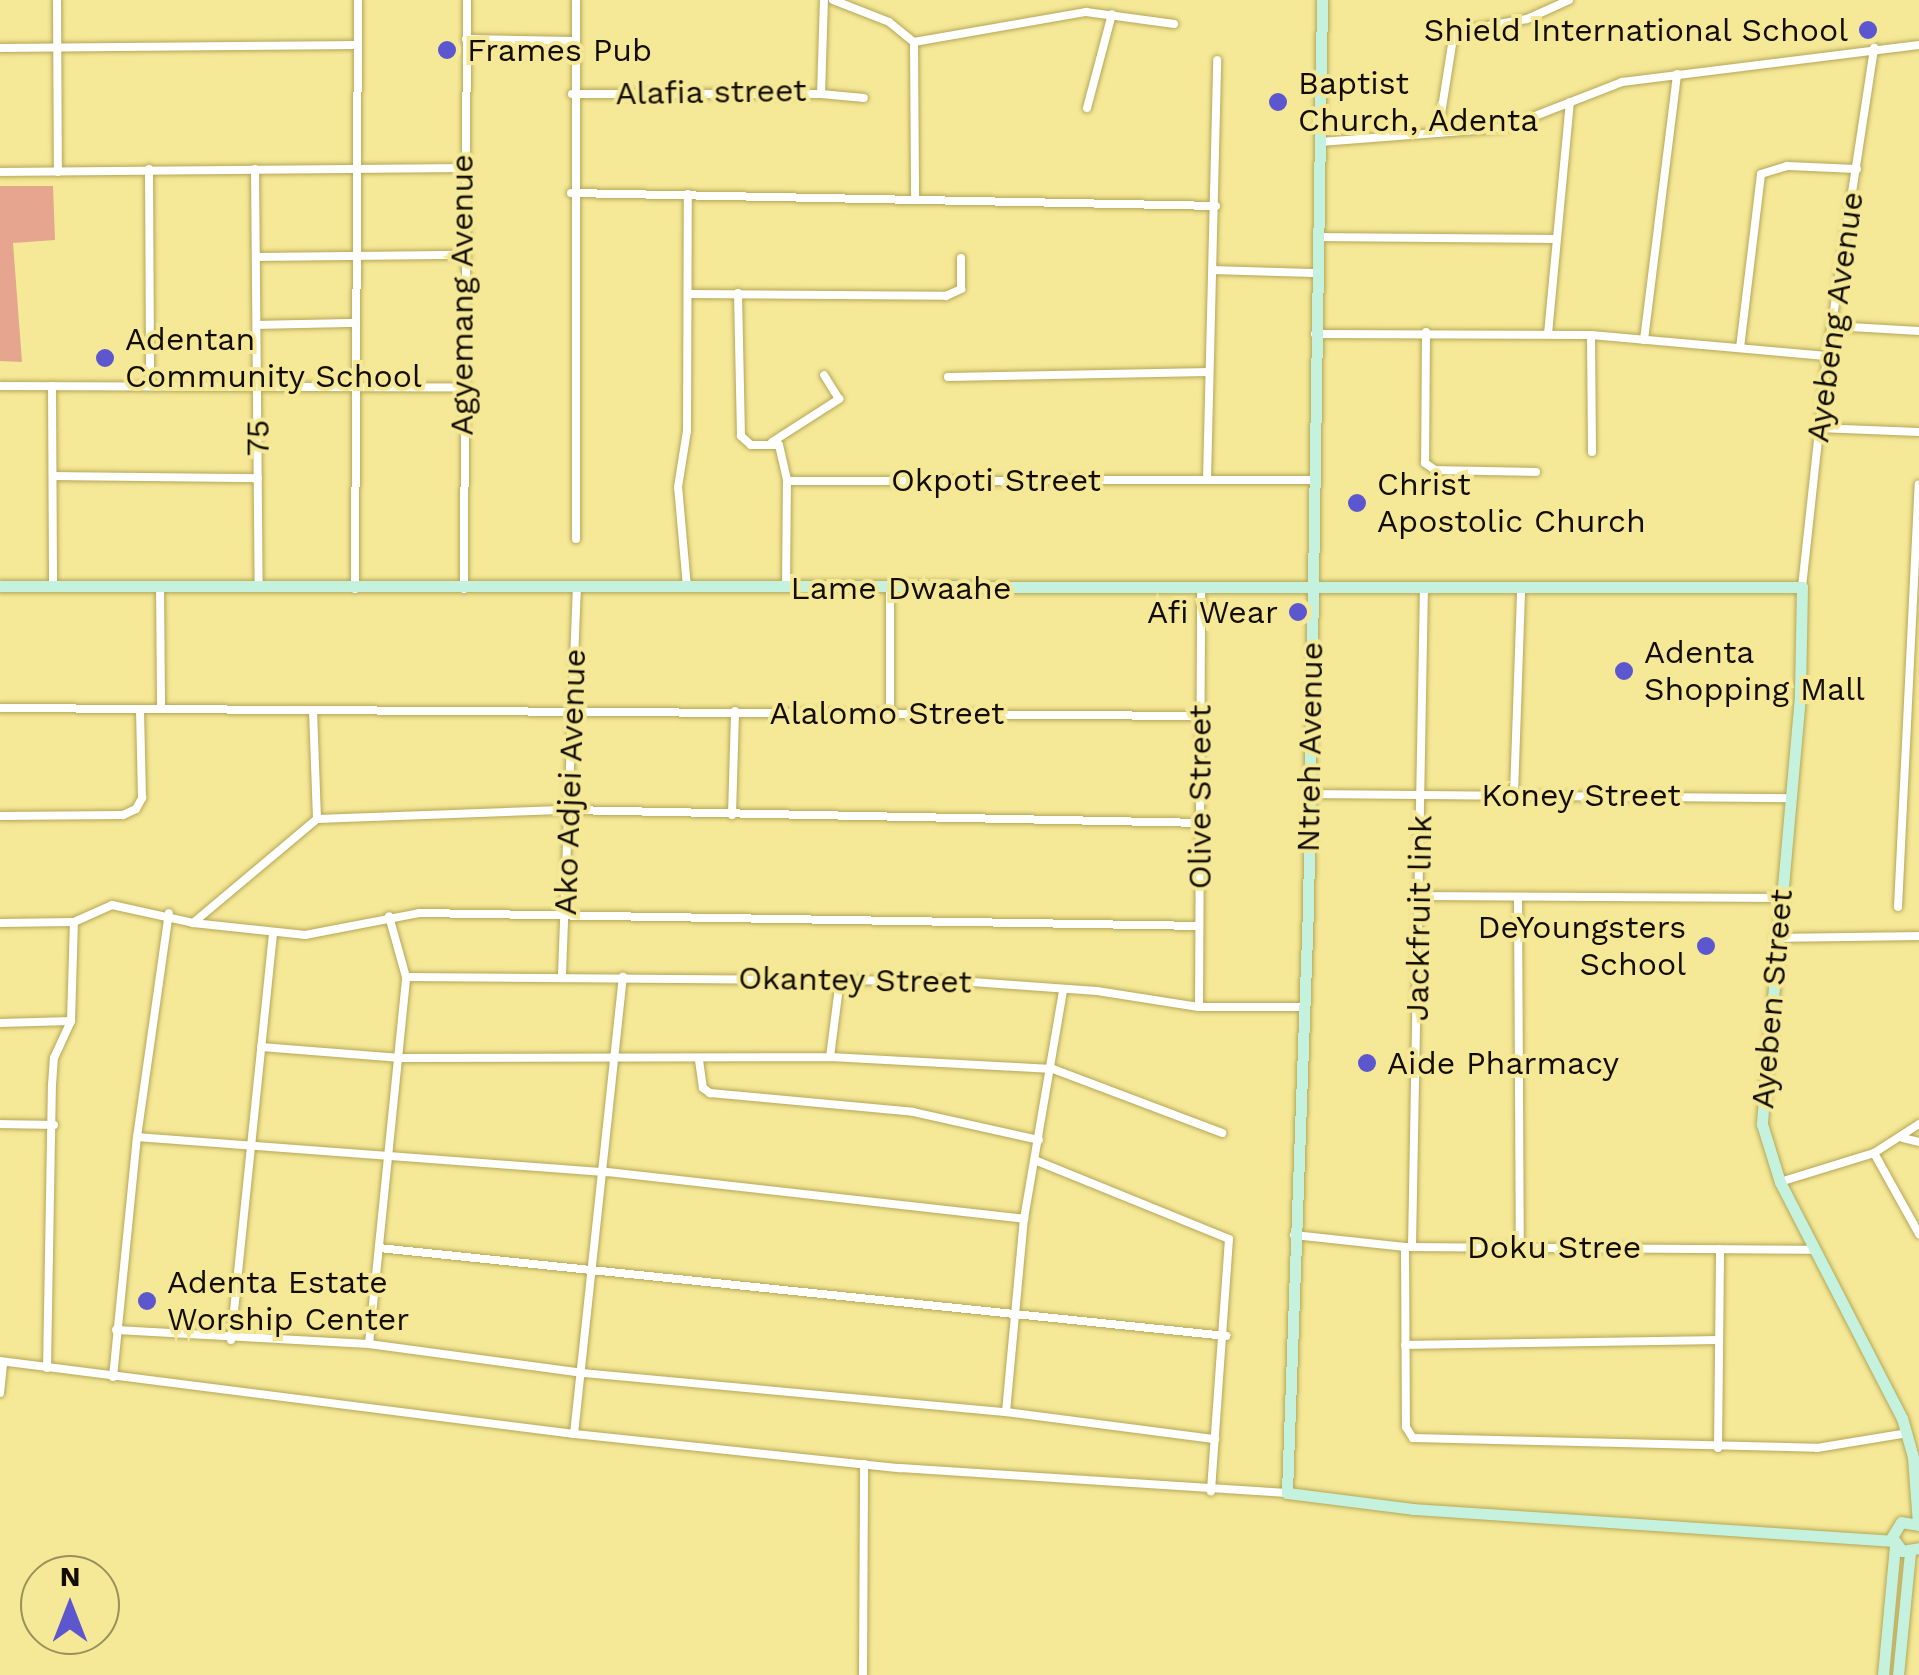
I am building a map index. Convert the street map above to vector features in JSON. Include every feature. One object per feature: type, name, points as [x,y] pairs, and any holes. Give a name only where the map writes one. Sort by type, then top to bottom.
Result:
[{"type":"street","points":[[57,0],[58,172]]},
{"type":"street","points":[[355,589],[358,0]]},
{"type":"street","name":"Agyemang Avenue","points":[[464,589],[462,168],[467,0]]},
{"type":"street","points":[[576,0],[571,193],[576,539]]},
{"type":"street","name":"Alafia street","points":[[572,94],[821,94],[824,0]]},
{"type":"street","points":[[833,0],[889,22],[914,42],[1034,18],[1112,14],[1174,24]]},
{"type":"street","name":"Ntreh Avenue","points":[[1287,1493],[1310,794],[1322,0]]},
{"type":"street","points":[[1438,133],[1454,32],[1527,19],[1569,0]]},
{"type":"street","points":[[1087,108],[1112,14]]},
{"type":"street","points":[[466,39],[573,40]]},
{"type":"street","points":[[914,42],[915,196]]},
{"type":"street","points":[[0,48],[358,45]]},
{"type":"street","points":[[1321,142],[1504,128],[1596,88],[1677,74],[1919,45]]},
{"type":"street","name":"Ayebeng Avenue","points":[[1802,587],[1827,356],[1874,48]]},
{"type":"street","points":[[1208,479],[1217,60]]},
{"type":"street","points":[[1644,340],[1677,74]]},
{"type":"street","points":[[821,94],[864,98]]},
{"type":"street","points":[[1548,334],[1570,102]]},
{"type":"street","points":[[1740,348],[1761,174],[1787,166],[1856,169]]},
{"type":"street","points":[[0,172],[462,168]]},
{"type":"street","points":[[149,169],[150,386]]},
{"type":"street","name":"75","points":[[255,169],[260,588]]},
{"type":"street","points":[[571,193],[915,196],[1216,206]]},
{"type":"street","points":[[687,587],[687,531],[678,487],[687,432],[688,194]]},
{"type":"street","points":[[1317,236],[1554,239]]},
{"type":"street","points":[[259,257],[462,254]]},
{"type":"street","points":[[688,294],[946,296],[961,288],[961,258]]},
{"type":"street","points":[[1215,270],[1317,273]]},
{"type":"street","points":[[738,293],[740,436],[751,444],[772,442],[838,399],[824,376]]},
{"type":"street","points":[[258,325],[356,323]]},
{"type":"street","points":[[1833,326],[1919,331]]},
{"type":"street","points":[[1426,332],[1425,463],[1435,470],[1536,472]]},
{"type":"street","points":[[1315,334],[1548,334],[1827,356]]},
{"type":"street","points":[[1592,336],[1592,452]]},
{"type":"street","points":[[948,377],[1209,372]]},
{"type":"street","points":[[0,386],[461,388]]},
{"type":"street","points":[[52,386],[53,585]]},
{"type":"street","points":[[1818,428],[1919,432]]},
{"type":"street","points":[[772,442],[784,456],[787,481],[786,588]]},
{"type":"street","points":[[52,476],[258,478]]},
{"type":"street","name":"Okpoti Street","points":[[787,481],[1312,480]]},
{"type":"street","points":[[1898,907],[1919,486]]},
{"type":"street","name":"Lame Dwaahe","points":[[0,586],[1522,590],[1802,587]]},
{"type":"street","points":[[160,586],[162,710]]},
{"type":"street","name":"Ayeben Street","points":[[1802,587],[1791,798],[1779,898],[1762,1124],[1780,1182],[1908,1433],[1916,1456],[1916,1506]]},
{"type":"street","points":[[890,588],[890,712]]},
{"type":"street","name":"Olive Street","points":[[1199,1007],[1203,823],[1201,588]]},
{"type":"street","name":"Jackfruit link","points":[[1424,588],[1406,1427],[1427,1443],[1718,1448]]},
{"type":"street","name":"Ako Adjei Avenue","points":[[562,974],[577,589]]},
{"type":"street","points":[[1514,794],[1522,590]]},
{"type":"street","name":"Alalomo Street","points":[[0,708],[1201,716]]},
{"type":"street","points":[[0,816],[123,815],[136,809],[142,798],[140,709]]},
{"type":"street","points":[[314,710],[317,819]]},
{"type":"street","points":[[732,815],[734,712]]},
{"type":"street","name":"Koney Street","points":[[1310,794],[1791,798]]},
{"type":"street","points":[[193,923],[317,819],[568,810],[1203,823]]},
{"type":"street","points":[[1420,896],[1779,898]]},
{"type":"street","points":[[1518,899],[1520,1246]]},
{"type":"street","points":[[0,923],[74,922],[112,904],[169,914],[193,923],[273,934],[326,933],[389,916],[566,914],[1199,926]]},
{"type":"street","points":[[113,1377],[137,1137],[169,914]]},
{"type":"street","points":[[369,1344],[387,1154],[401,1058],[406,977],[389,916]]},
{"type":"street","points":[[47,1368],[54,1058],[72,1021],[74,922]]},
{"type":"street","points":[[231,1340],[254,1147],[273,934]]},
{"type":"street","points":[[1776,938],[1919,936]]},
{"type":"street","name":"Okantey Street","points":[[406,977],[562,974],[840,979],[1063,990],[1199,1007],[1302,1007]]},
{"type":"street","points":[[574,1434],[597,1268],[623,977]]},
{"type":"street","points":[[830,1057],[840,979]]},
{"type":"street","points":[[1006,1412],[1024,1219],[1053,1070],[1063,990]]},
{"type":"street","points":[[0,1024],[72,1021]]},
{"type":"street","points":[[261,1047],[401,1058],[618,1062],[830,1057],[1053,1070],[1222,1133]]},
{"type":"street","points":[[699,1060],[710,1093],[913,1112],[1039,1140]]},
{"type":"street","points":[[0,1124],[54,1125]]},
{"type":"street","points":[[1780,1182],[1874,1153],[1903,1138],[1919,1124]]},
{"type":"street","points":[[137,1137],[607,1172],[1024,1219]]},
{"type":"street","points":[[1903,1138],[1919,1142]]},
{"type":"street","points":[[1874,1153],[1919,1234]]},
{"type":"street","points":[[1036,1161],[1229,1239],[1226,1336],[1211,1492]]},
{"type":"street","name":"Doku Stree","points":[[1294,1235],[1409,1246],[1815,1250]]},
{"type":"street","points":[[379,1248],[1226,1336]]},
{"type":"street","points":[[1720,1249],[1716,1340],[1718,1448],[1817,1448],[1908,1433]]},
{"type":"street","points":[[116,1330],[231,1340],[369,1344],[583,1374],[1006,1412],[1215,1439]]},
{"type":"street","points":[[1405,1345],[1716,1340]]},
{"type":"street","points":[[0,1393],[2,1362],[574,1434],[864,1464],[1211,1492],[1287,1493],[1412,1509],[1861,1535],[1896,1534],[1919,1525],[1916,1506]]},
{"type":"street","points":[[863,1675],[864,1464]]},
{"type":"street","points":[[1882,1675],[1896,1534],[1916,1506]]},
{"type":"street","points":[[1896,1534],[1915,1550],[1898,1675]]},
{"type":"shaded area","points":[[0,186],[53,186],[55,240],[13,243],[22,362],[0,361]]},
{"type":"place","name":"Shield International School","points":[[1868,30]]},
{"type":"place","name":"Frames Pub","points":[[447,50]]},
{"type":"place","name":"Baptist Church, Adenta","points":[[1278,102]]},
{"type":"place","name":"Adentan Community School","points":[[105,358]]},
{"type":"place","name":"Christ Apostolic Church","points":[[1357,503]]},
{"type":"place","name":"Afi Wear","points":[[1298,612]]},
{"type":"place","name":"Adenta Shopping Mall","points":[[1624,671]]},
{"type":"place","name":"DeYoungsters School","points":[[1706,946]]},
{"type":"place","name":"Aide Pharmacy","points":[[1367,1063]]},
{"type":"place","name":"Adenta Estate Worship Center","points":[[147,1301]]}]
